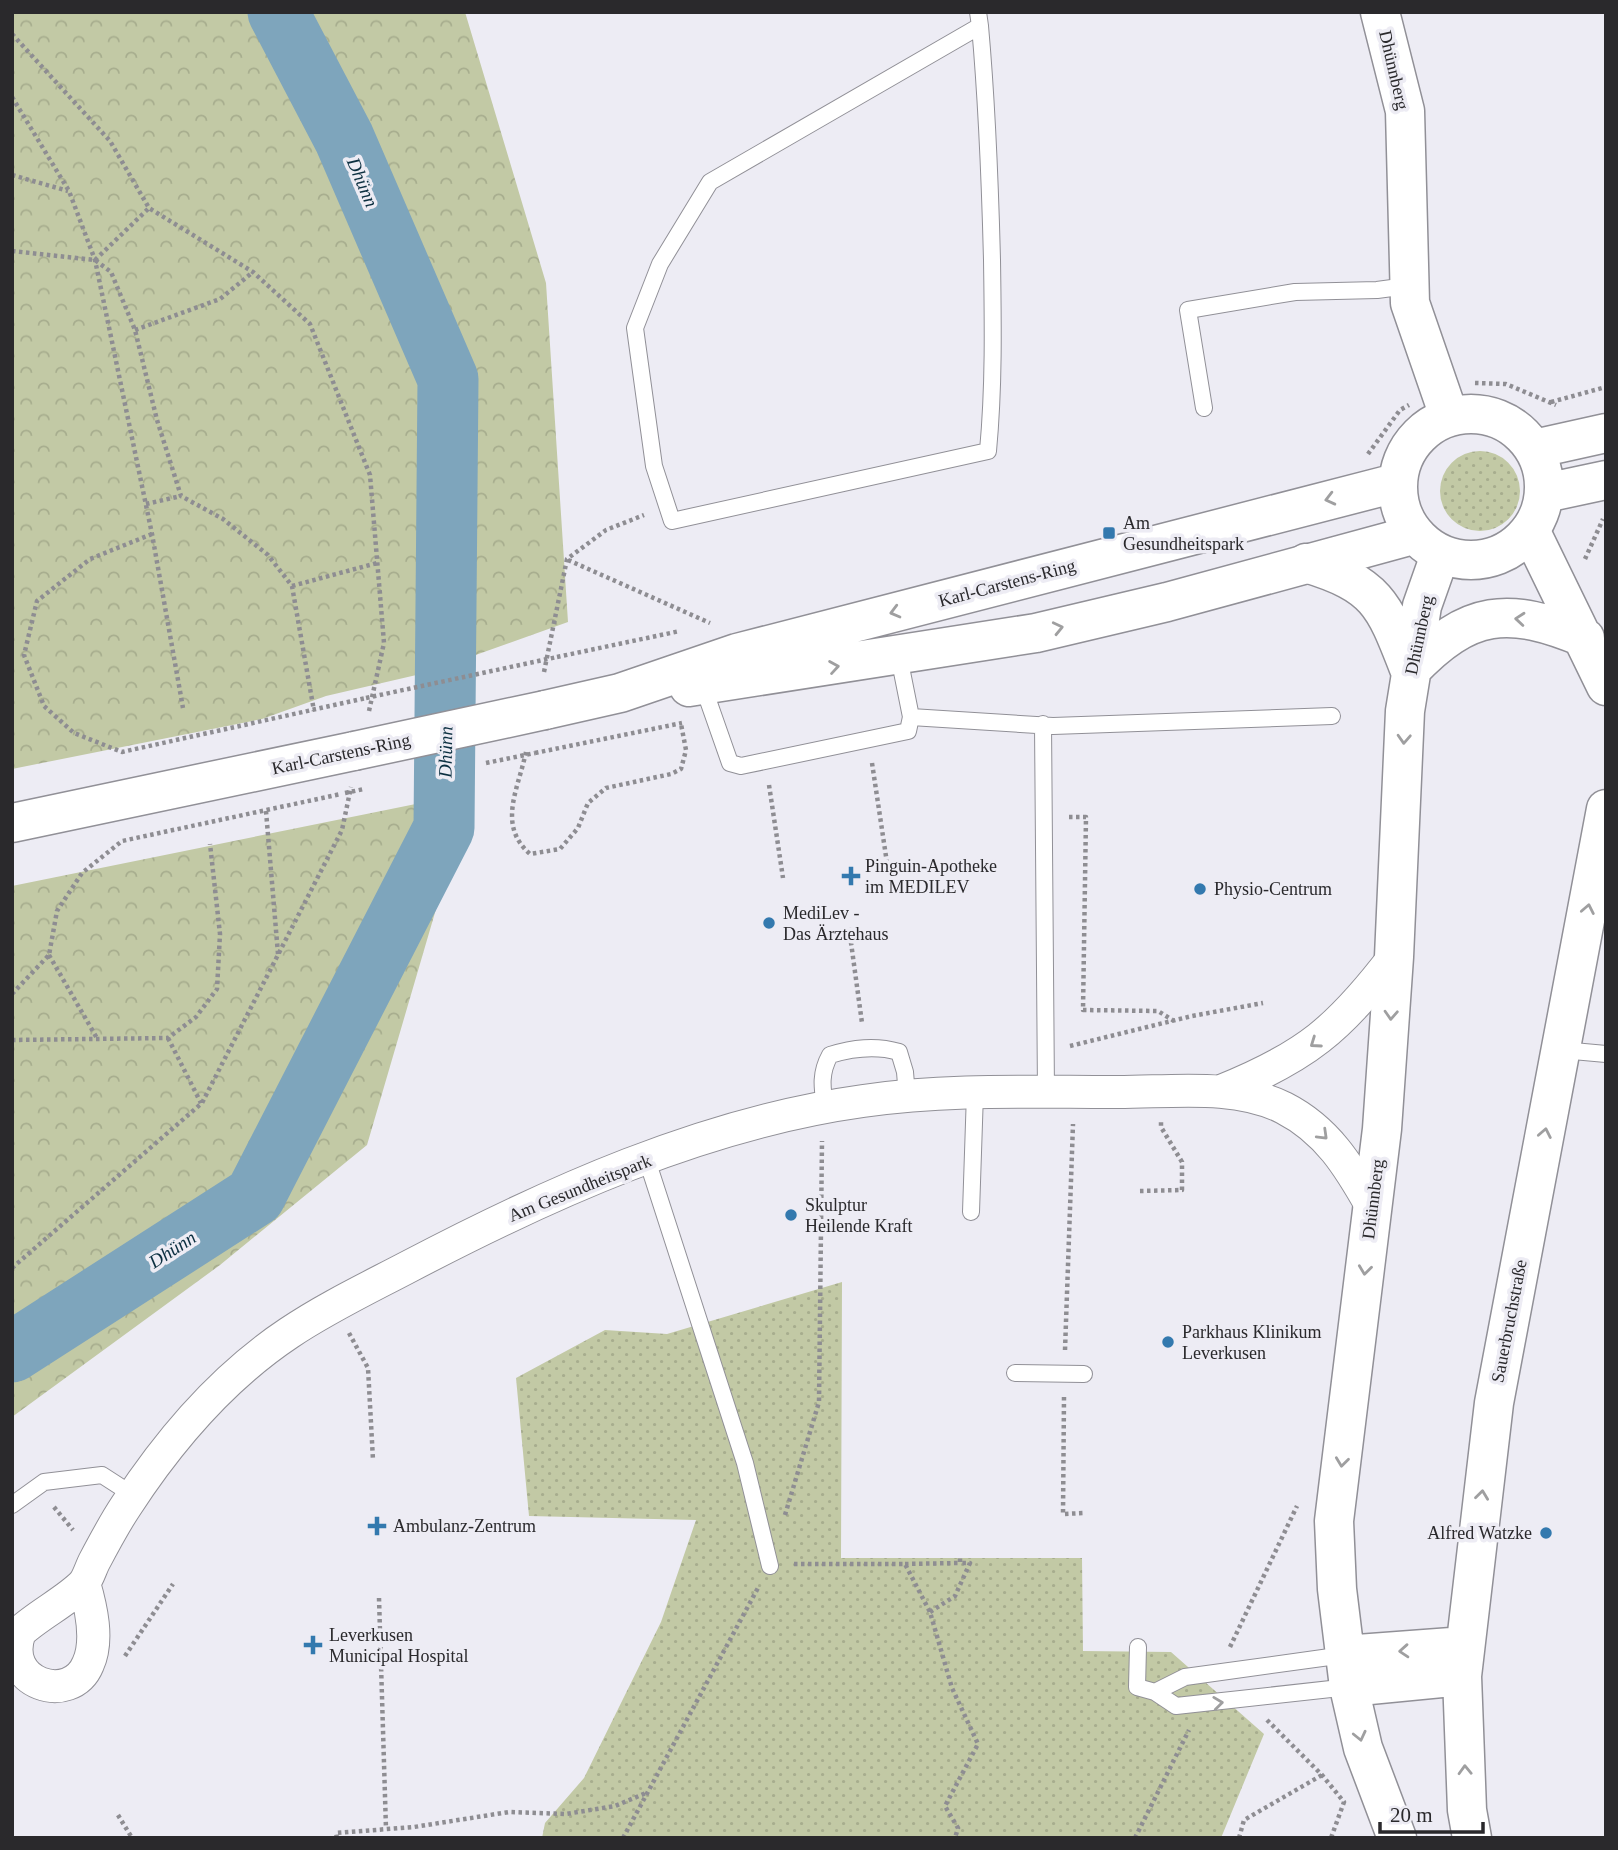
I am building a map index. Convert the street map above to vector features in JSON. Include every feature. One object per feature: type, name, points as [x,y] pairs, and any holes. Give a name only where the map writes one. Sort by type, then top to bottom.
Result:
[{"type":"street","name":"Dhünnberg","points":[[1380,12],[1405,111],[1407,286],[1410,303],[1449,416]]},
{"type":"street","points":[[1481,414],[1502,421],[1512,425],[1534,449],[1543,470],[1545,494],[1540,514],[1531,532],[1505,554],[1473,562],[1427,545],[1400,511],[1396,483],[1404,454],[1423,431],[1449,416],[1481,414]]},
{"type":"street","points":[[1534,449],[1606,433]]},
{"type":"street","points":[[1545,494],[1606,480]]},
{"type":"street","name":"Karl-Carstens-Ring","points":[[12,823],[621,693],[737,653],[1396,483]]},
{"type":"street","points":[[1531,532],[1585,638],[1606,686]]},
{"type":"street","name":"Dhünnberg","points":[[1397,1838],[1363,1748],[1346,1671],[1334,1521],[1382,1129],[1394,957],[1405,711],[1422,606],[1427,545]]},
{"type":"street","name":"Karl-Carstens-Ring","points":[[621,693],[703,686],[899,657],[1036,633],[1167,602],[1306,563],[1427,545]]},
{"type":"street","points":[[1306,563],[1338,573],[1369,591],[1388,616],[1410,671],[1433,647],[1459,629],[1486,620],[1517,617],[1550,624],[1585,638]]},
{"type":"street","name":"Karl-Carstens-Ring","points":[[12,814],[184,786]]},
{"type":"street","name":"Sauerbruchstraße","points":[[1472,1838],[1467,1810],[1463,1661],[1498,1370],[1603,847],[1606,808]]},
{"type":"street","name":"Am Gesundheitspark","points":[[1218,1092],[1259,1076],[1320,1039],[1350,1012],[1394,957]]},
{"type":"street","name":"Am Gesundheitspark","points":[[90,1570],[93,1639],[92,1655],[84,1673],[62,1685],[39,1684],[22,1671],[17,1661],[14,1644],[20,1632],[90,1570],[133,1495],[177,1436],[247,1364],[290,1332],[335,1306],[509,1217],[647,1160],[735,1129],[825,1107],[907,1096],[975,1093],[1218,1092],[1263,1098],[1316,1128],[1348,1163],[1372,1207]]},
{"type":"street","points":[[1346,1671],[1463,1661]]},
{"type":"lane","points":[[979,19],[989,122],[991,196],[994,390],[988,451],[672,521],[654,466],[635,328],[660,264],[710,183],[979,19]]},
{"type":"lane","points":[[1204,408],[1188,310],[1295,292],[1377,290],[1407,286]]},
{"type":"lane","points":[[703,686],[730,763],[741,766],[908,731],[911,717],[899,657]]},
{"type":"lane","points":[[911,717],[1043,724],[1332,716]]},
{"type":"lane","points":[[1043,724],[1046,1052],[1060,1092]]},
{"type":"lane","points":[[825,1107],[821,1080],[830,1055],[865,1048],[881,1046],[899,1052],[905,1072],[907,1096]]},
{"type":"lane","points":[[1562,1050],[1606,1054]]},
{"type":"lane","points":[[971,1212],[975,1093]]},
{"type":"lane","points":[[647,1160],[745,1462],[770,1566]]},
{"type":"lane","points":[[1015,1373],[1084,1374]]},
{"type":"lane","points":[[12,1505],[44,1482],[102,1475],[133,1495]]},
{"type":"lane","points":[[1138,1647],[1137,1687],[1155,1692],[1176,1706],[1247,1699],[1346,1671]]},
{"type":"lane","points":[[1155,1692],[1185,1677],[1219,1671],[1346,1671]]},
{"type":"path","points":[[12,34],[110,141],[149,208],[253,272],[310,324],[370,475],[384,643]]},
{"type":"path","points":[[12,97],[69,191],[95,260],[152,534],[183,708]]},
{"type":"path","points":[[12,175],[69,191]]},
{"type":"path","points":[[95,260],[149,208]]},
{"type":"path","points":[[12,251],[95,260],[111,272],[135,330],[157,419],[181,496]]},
{"type":"path","points":[[135,330],[220,299],[253,272]]},
{"type":"path","points":[[1551,402],[1606,387]]},
{"type":"path","points":[[146,504],[181,496],[223,519],[268,555],[292,586],[314,711]]},
{"type":"path","points":[[666,503],[606,530],[567,559],[538,711],[509,819],[515,841],[530,853],[560,849],[578,828],[588,803],[606,788],[671,774],[681,769],[686,750],[681,724]]},
{"type":"path","points":[[152,534],[90,559],[37,601],[24,655],[44,706],[74,733],[122,752],[557,657]]},
{"type":"path","points":[[567,559],[713,624]]},
{"type":"path","points":[[292,586],[377,564]]},
{"type":"path","points":[[869,741],[887,863]]},
{"type":"path","points":[[766,761],[783,878]]},
{"type":"path","points":[[12,994],[49,955],[57,911],[82,873],[122,841],[345,793]]},
{"type":"path","points":[[266,811],[278,955]]},
{"type":"path","points":[[1058,817],[1086,817],[1083,1010],[1158,1011],[1174,1021]]},
{"type":"path","points":[[12,1268],[202,1103],[342,830]]},
{"type":"path","points":[[12,1040],[168,1038],[197,1017],[217,989],[219,934],[211,844]]},
{"type":"path","points":[[849,928],[865,1048]]},
{"type":"path","points":[[49,955],[99,1040]]},
{"type":"path","points":[[1046,1052],[1263,1003]]},
{"type":"path","points":[[168,1038],[202,1103]]},
{"type":"path","points":[[1060,1092],[1065,1373],[1063,1514],[1085,1513]]},
{"type":"path","points":[[1140,1191],[1182,1190],[1182,1162],[1161,1127],[1161,1093]]},
{"type":"path","points":[[335,1306],[368,1368],[373,1460]]},
{"type":"path","points":[[39,1486],[90,1570]]},
{"type":"path","points":[[1219,1671],[1303,1494]]},
{"type":"path","points":[[770,1566],[811,1562],[905,1564],[960,1560],[970,1563],[955,1595],[930,1612]]},
{"type":"path","points":[[905,1564],[930,1612],[952,1688],[978,1744],[945,1806],[958,1828],[955,1838]]},
{"type":"path","points":[[121,1661],[173,1584]]},
{"type":"path","points":[[379,1598],[386,1829]]},
{"type":"path","points":[[1247,1699],[1322,1775],[1344,1802],[1331,1838]]},
{"type":"path","points":[[1135,1838],[1201,1705]]},
{"type":"path","points":[[1239,1838],[1244,1821],[1322,1775]]},
{"type":"path","points":[[337,1838],[336,1833],[509,1812],[566,1814],[615,1806],[647,1793]]},
{"type":"path","points":[[118,1815],[132,1838]]},
{"type":"green space","points":[[12,12],[465,12],[546,283],[568,622],[425,673],[326,696],[262,719],[12,769]]},
{"type":"green space","points":[[1480,451],[1495,454],[1508,463],[1517,476],[1520,491],[1517,506],[1508,519],[1495,528],[1480,531],[1465,528],[1452,519],[1443,506],[1440,491],[1443,476],[1452,463],[1465,454]]},
{"type":"green space","points":[[470,793],[367,1145],[220,1265],[12,1417],[12,886]]},
{"type":"green space","points":[[842,1282],[841,1558],[1082,1558],[1083,1651],[1171,1652],[1264,1734],[1221,1838],[542,1838],[545,1823],[584,1778],[661,1622],[696,1520],[529,1516],[516,1378],[605,1330],[667,1334]]},
{"type":"waterway","name":"Dhünn","points":[[12,1352],[255,1196],[444,828],[448,379],[344,138],[278,12]]},
{"type":"place","name":"Am Gesundheitspark","points":[[1109,533]]},
{"type":"place","name":"Pinguin-Apotheke im MEDILEV","points":[[851,876]]},
{"type":"place","name":"Physio-Centrum","points":[[1200,889]]},
{"type":"place","name":"MediLev - Das Ärztehaus","points":[[769,923]]},
{"type":"place","name":"Skulptur Heilende Kraft","points":[[791,1215]]},
{"type":"place","name":"Parkhaus Klinikum Leverkusen","points":[[1168,1342]]},
{"type":"place","name":"Ambulanz-Zentrum","points":[[377,1526]]},
{"type":"place","name":"Alfred Watzke","points":[[1546,1533]]},
{"type":"place","name":"Leverkusen Municipal Hospital","points":[[313,1645]]}]
